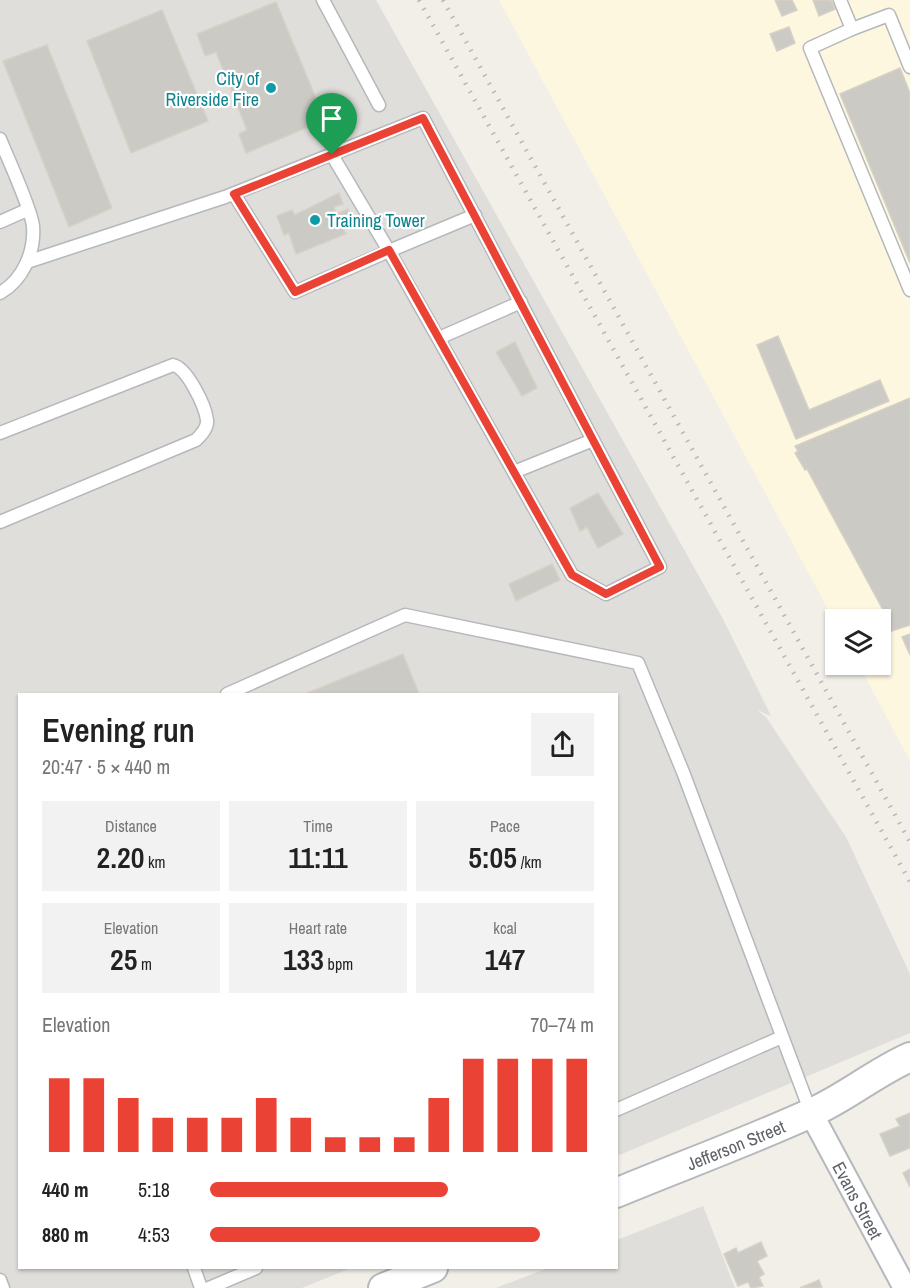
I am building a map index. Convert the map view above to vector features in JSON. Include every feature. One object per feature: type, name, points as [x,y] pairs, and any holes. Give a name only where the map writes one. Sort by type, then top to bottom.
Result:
[{"type":"street","name":"Jefferson Street","points":[[618,1192],[811,1113],[852,1093],[882,1070],[910,1057]]},
{"type":"street","name":"Jefferson Street","points":[[852,1093],[885,1089],[910,1079]]},
{"type":"street","name":"Evans Street","points":[[811,1113],[905,1288]]},
{"type":"street","points":[[383,1288],[430,1269]]},
{"type":"lane","points":[[323,0],[378,105]]},
{"type":"lane","points":[[840,0],[852,29]]},
{"type":"lane","points":[[910,67],[889,15],[810,48],[910,290]]},
{"type":"lane","points":[[27,262],[234,194],[423,118],[660,567],[606,594],[572,575],[389,250],[332,155]]},
{"type":"lane","points":[[0,139],[33,225],[31,254],[14,285],[0,293]]},
{"type":"lane","points":[[234,194],[295,292],[474,215]]},
{"type":"lane","points":[[0,222],[27,210]]},
{"type":"lane","points":[[439,338],[520,303]]},
{"type":"lane","points":[[0,433],[173,365],[187,373],[207,419],[203,433],[196,440],[0,522]]},
{"type":"lane","points":[[514,472],[593,440]]},
{"type":"lane","points":[[229,693],[405,615],[638,663],[683,772],[811,1113]]},
{"type":"lane","points":[[618,1109],[782,1037]]},
{"type":"lane","points":[[194,1269],[201,1288]]},
{"type":"lane","points":[[209,1288],[254,1269]]},
{"type":"lane","points":[[0,1280],[3,1288]]},
{"type":"shaded area","points":[[0,0],[376,0],[723,619],[771,716],[757,710],[766,717],[846,837],[910,974],[910,1033],[618,1156],[618,693],[18,693],[18,1269],[349,1269],[302,1288],[0,1288]]},
{"type":"shaded area","points":[[499,0],[910,0],[910,761],[864,675],[891,675],[891,609],[828,609]]},
{"type":"shaded area","points":[[703,1206],[735,1288],[496,1288],[545,1269],[618,1269],[618,1240]]},
{"type":"building","points":[[775,0],[792,0],[797,10],[782,16]]},
{"type":"building","points":[[813,0],[831,0],[835,9],[819,16]]},
{"type":"building","name":"City of Riverside Fire","points":[[276,2],[325,120],[246,153],[239,134],[247,130],[216,52],[205,56],[197,34]]},
{"type":"building","points":[[162,10],[208,121],[131,153],[87,41]]},
{"type":"building","points":[[789,27],[795,43],[777,51],[770,34]]},
{"type":"building","points":[[47,45],[112,208],[69,227],[3,61]]},
{"type":"building","points":[[900,68],[910,93],[910,263],[840,94]]},
{"type":"building","name":"Training Tower","points":[[339,193],[343,204],[334,207],[336,214],[348,209],[354,224],[343,229],[346,234],[296,254],[289,233],[284,235],[277,216],[292,210],[295,215]]},
{"type":"building","points":[[778,336],[809,410],[880,380],[889,401],[796,439],[757,345]]},
{"type":"building","points":[[515,342],[537,388],[522,396],[496,352]]},
{"type":"building","points":[[910,398],[910,625],[891,631],[891,609],[882,609],[807,469],[805,470],[795,453],[798,451],[795,446]]},
{"type":"building","points":[[598,493],[623,534],[598,548],[587,527],[580,531],[570,508]]},
{"type":"building","points":[[552,564],[560,580],[516,601],[509,584]]},
{"type":"building","points":[[910,634],[910,655],[902,637]]},
{"type":"building","points":[[403,654],[419,693],[307,693]]},
{"type":"building","points":[[910,1113],[910,1148],[890,1156],[880,1134],[900,1126],[896,1119]]},
{"type":"building","points":[[910,1169],[910,1187],[903,1173]]},
{"type":"building","points":[[761,1242],[767,1256],[757,1261],[764,1274],[759,1277],[763,1286],[751,1288],[748,1282],[738,1286],[724,1254],[736,1248],[738,1253]]},
{"type":"building","points":[[819,1280],[822,1288],[800,1288]]},
{"type":"railway","points":[[419,0],[910,882]]},
{"type":"railway","points":[[443,0],[910,842]]},
{"type":"place","name":"City of Riverside Fire","points":[[271,88]]},
{"type":"place","name":"Training Tower","points":[[315,220]]},
{"type":"route","points":[[423,118],[660,567],[606,594],[572,575],[389,250],[295,292],[234,194],[332,155],[423,118]]}]
